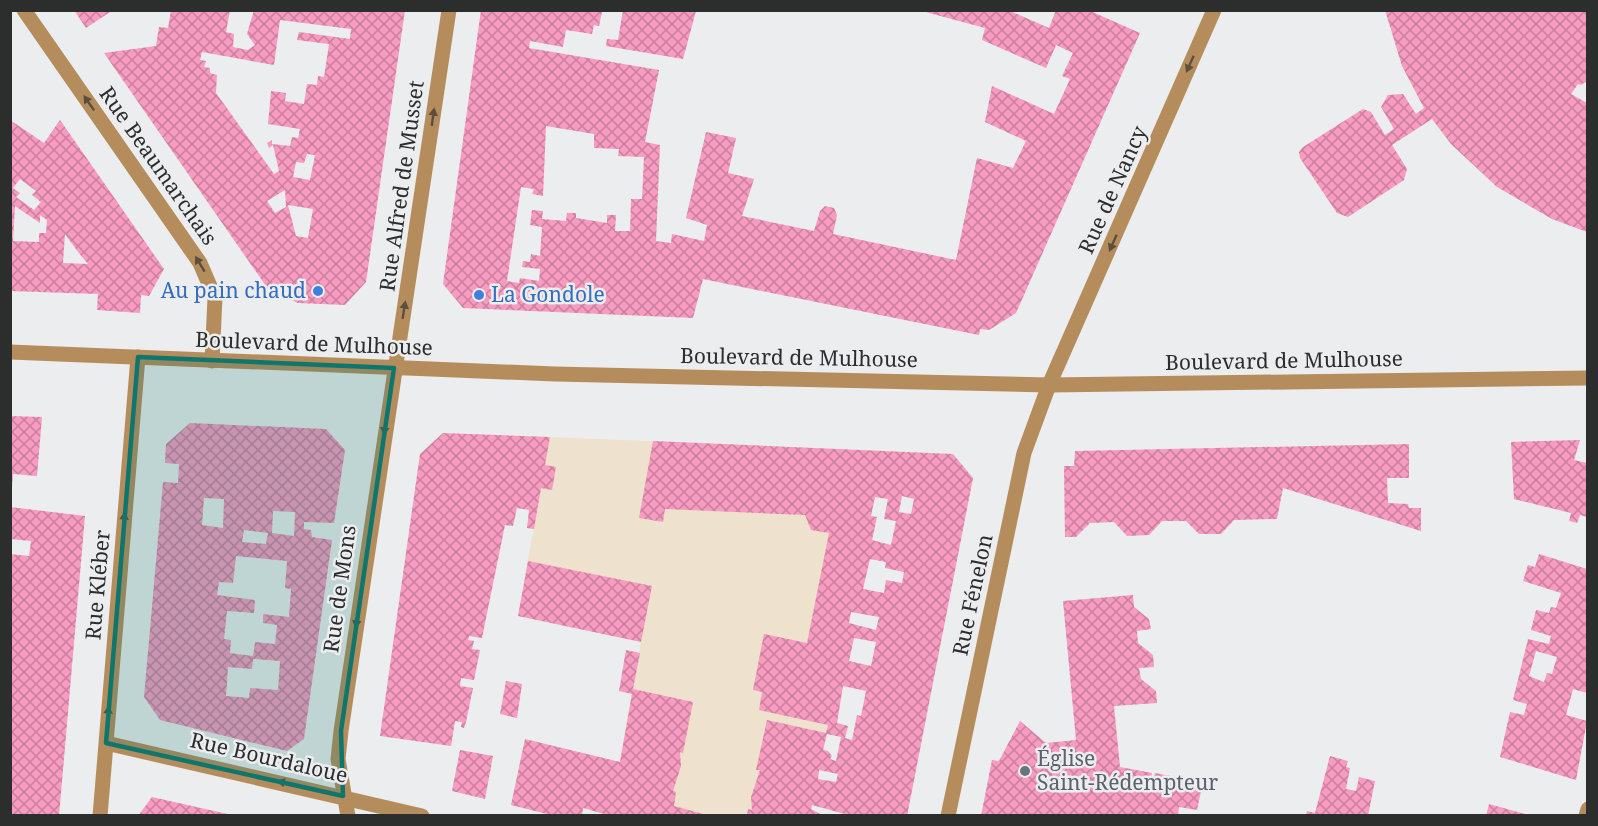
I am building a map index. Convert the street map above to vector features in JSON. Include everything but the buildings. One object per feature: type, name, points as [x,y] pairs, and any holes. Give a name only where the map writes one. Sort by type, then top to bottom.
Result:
[{"type":"street","name":"Rue Beaumarchais","points":[[24,10],[200,263],[215,298],[212,361]]},
{"type":"street","name":"Rue Alfred de Musset","points":[[394,368],[449,10]]},
{"type":"street","name":"Rue de Nancy","points":[[1049,386],[1214,10]]},
{"type":"street","name":"Boulevard de Mulhouse","points":[[10,352],[394,368],[1049,386],[1587,378]]},
{"type":"street","name":"Rue Kléber","points":[[100,816],[138,357]]},
{"type":"street","name":"Rue de Mons","points":[[348,816],[338,759],[394,368]]},
{"type":"street","name":"Rue Fénelon","points":[[948,816],[1024,453],[1049,386]]},
{"type":"street","name":"Rue Bourdaloue","points":[[106,743],[422,816]]},
{"type":"street","points":[[1586,816],[1587,809]]},
{"type":"highlighted area","points":[[138,357],[394,368],[341,731],[343,796],[106,743]]},
{"type":"shaded area","points":[[550,437],[884,451],[810,815],[610,815],[641,642],[518,616]]},
{"type":"place","name":"Au pain chaud","points":[[318,291]]},
{"type":"place","name":"La Gondole","points":[[479,295]]},
{"type":"place","name":"Église Saint-Rédempteur","points":[[1025,771]]}]
